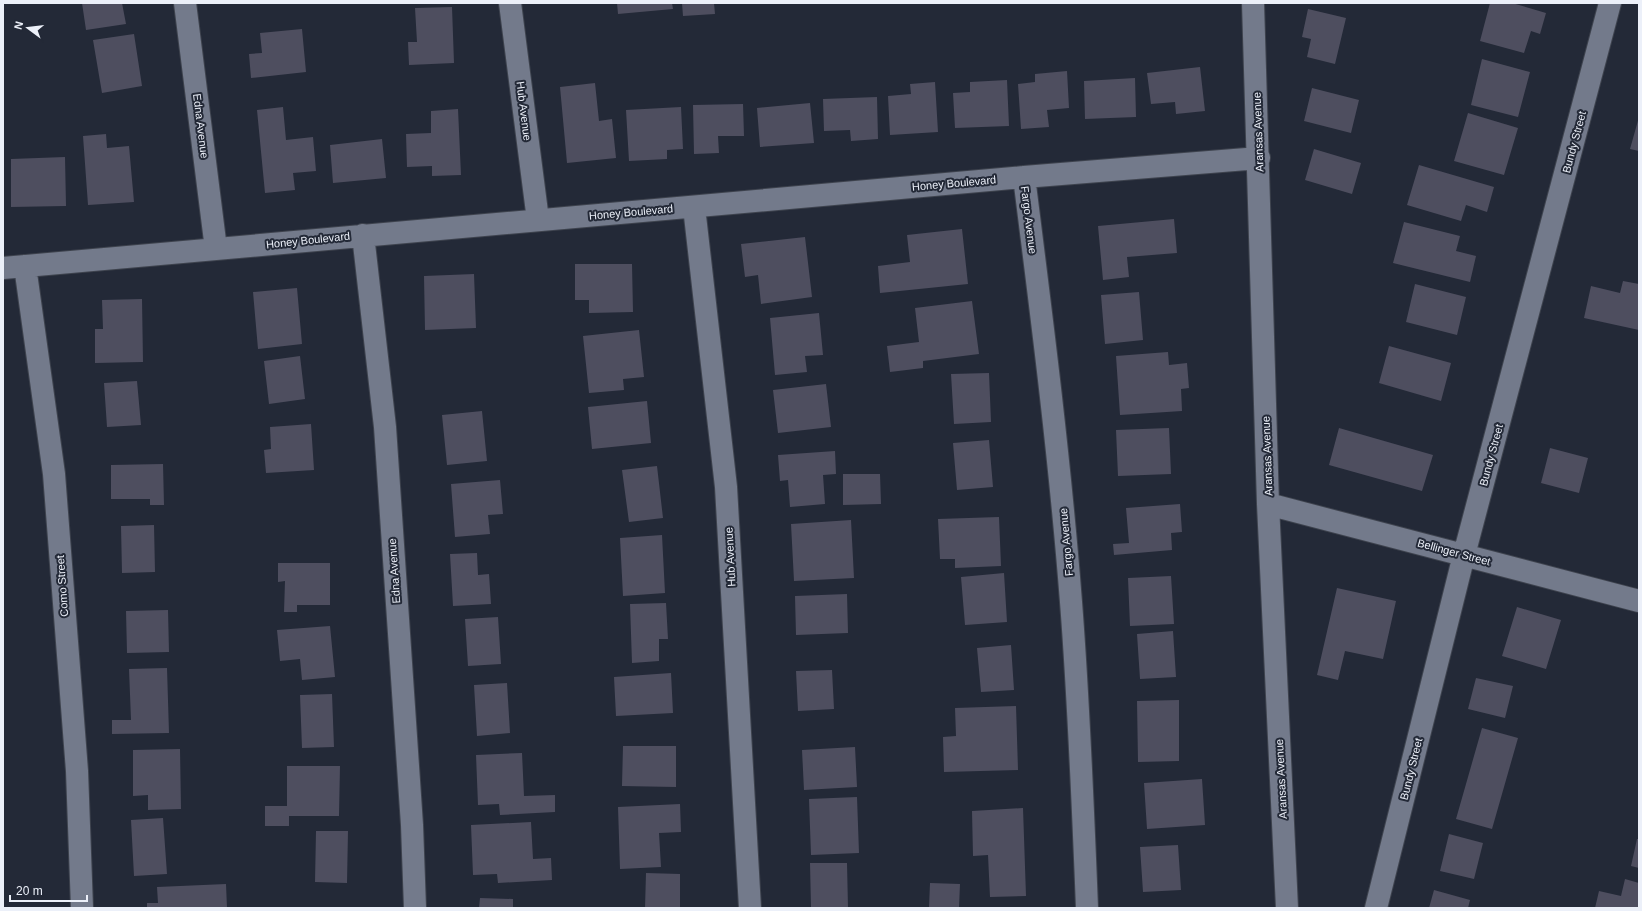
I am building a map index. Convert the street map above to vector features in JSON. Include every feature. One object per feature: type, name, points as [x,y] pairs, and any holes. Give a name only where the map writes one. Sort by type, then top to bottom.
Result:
[{"type":"street","name":"Edna Avenue","points":[[186,3],[216,249]]},
{"type":"street","name":"Hub Avenue","points":[[510,3],[538,220]]},
{"type":"street","name":"Aransas Avenue","points":[[1253,3],[1259,158],[1268,504],[1287,908]]},
{"type":"street","name":"Bundy Street","points":[[1376,908],[1464,555],[1610,3]]},
{"type":"street","name":"Honey Boulevard","points":[[3,268],[1024,177],[1259,158]]},
{"type":"street","name":"Fargo Avenue","points":[[1024,177],[1055,424],[1071,602],[1079,725],[1087,908]]},
{"type":"street","name":"Hub Avenue","points":[[694,207],[726,487],[750,908]]},
{"type":"street","name":"Edna Avenue","points":[[363,235],[385,427],[411,817],[415,908]]},
{"type":"street","name":"Como Street","points":[[25,266],[54,474],[77,771],[82,908]]},
{"type":"street","name":"Bellinger Street","points":[[1268,504],[1639,601]]},
{"type":"building","points":[[82,3],[122,3],[126,24],[86,30]]},
{"type":"building","points":[[617,3],[672,3],[673,9],[618,14]]},
{"type":"building","points":[[682,3],[714,3],[715,14],[683,16]]},
{"type":"building","points":[[1490,3],[1512,3],[1546,13],[1540,34],[1531,31],[1524,53],[1480,41]]},
{"type":"building","points":[[452,7],[454,63],[409,65],[408,42],[417,42],[415,8]]},
{"type":"building","points":[[1308,9],[1346,18],[1335,64],[1307,57],[1311,39],[1302,37]]},
{"type":"building","points":[[302,29],[306,72],[251,78],[249,54],[262,53],[260,33]]},
{"type":"building","points":[[134,34],[142,86],[102,93],[93,40]]},
{"type":"building","points":[[1482,59],[1530,72],[1518,117],[1471,105]]},
{"type":"building","points":[[1200,67],[1205,111],[1176,114],[1175,102],[1151,104],[1147,73]]},
{"type":"building","points":[[1067,71],[1069,108],[1047,110],[1049,127],[1021,129],[1018,84],[1035,82],[1035,74]]},
{"type":"building","points":[[1135,78],[1136,117],[1085,119],[1084,81]]},
{"type":"building","points":[[1007,80],[1009,126],[955,128],[953,93],[970,92],[970,82]]},
{"type":"building","points":[[935,82],[938,132],[890,135],[888,96],[911,94],[910,84]]},
{"type":"building","points":[[595,83],[599,121],[612,119],[616,158],[567,163],[560,87]]},
{"type":"building","points":[[1312,88],[1359,100],[1351,133],[1304,121]]},
{"type":"building","points":[[877,97],[878,139],[851,141],[850,130],[824,131],[823,99]]},
{"type":"building","points":[[810,103],[814,143],[760,147],[757,108]]},
{"type":"building","points":[[743,104],[744,136],[718,136],[719,153],[694,154],[693,105]]},
{"type":"building","points":[[283,107],[286,140],[313,137],[316,171],[293,173],[295,190],[265,193],[257,110]]},
{"type":"building","points":[[681,107],[683,149],[667,150],[667,159],[629,161],[626,110]]},
{"type":"building","points":[[458,109],[461,175],[432,176],[432,166],[407,167],[406,134],[431,133],[431,111]]},
{"type":"building","points":[[1468,113],[1518,128],[1504,175],[1454,161]]},
{"type":"building","points":[[1639,117],[1639,151],[1630,149]]},
{"type":"building","points":[[106,134],[107,148],[129,146],[134,202],[88,205],[83,136]]},
{"type":"building","points":[[382,139],[386,178],[333,183],[330,145]]},
{"type":"building","points":[[1314,149],[1361,163],[1352,194],[1305,180]]},
{"type":"building","points":[[65,157],[66,206],[11,207],[11,159]]},
{"type":"building","points":[[1419,165],[1494,187],[1487,212],[1466,205],[1461,221],[1407,205]]},
{"type":"building","points":[[1174,219],[1177,253],[1127,257],[1129,277],[1103,280],[1098,226]]},
{"type":"building","points":[[1404,222],[1460,236],[1456,251],[1476,256],[1470,282],[1393,263]]},
{"type":"building","points":[[962,229],[968,284],[880,293],[878,266],[910,262],[907,235]]},
{"type":"building","points":[[805,237],[812,297],[761,304],[758,275],[745,277],[741,244]]},
{"type":"building","points":[[575,264],[632,264],[633,312],[589,313],[589,300],[575,300]]},
{"type":"building","points":[[474,274],[476,328],[425,330],[424,276]]},
{"type":"building","points":[[1623,281],[1639,284],[1639,330],[1584,318],[1591,286],[1620,293]]},
{"type":"building","points":[[1415,284],[1466,297],[1457,335],[1406,322]]},
{"type":"building","points":[[297,288],[302,344],[258,349],[253,292]]},
{"type":"building","points":[[1139,292],[1143,340],[1105,344],[1101,295]]},
{"type":"building","points":[[142,299],[143,362],[95,363],[95,329],[103,329],[102,300]]},
{"type":"building","points":[[972,301],[979,354],[923,361],[923,368],[890,372],[887,346],[919,342],[915,308]]},
{"type":"building","points":[[819,313],[823,355],[805,356],[807,372],[775,375],[770,318]]},
{"type":"building","points":[[639,330],[644,377],[623,379],[624,390],[589,393],[583,336]]},
{"type":"building","points":[[1389,346],[1451,363],[1441,401],[1379,383]]},
{"type":"building","points":[[1168,352],[1169,365],[1187,363],[1189,388],[1181,389],[1182,411],[1120,415],[1116,356]]},
{"type":"building","points":[[300,356],[305,399],[269,404],[264,361]]},
{"type":"building","points":[[989,373],[991,422],[954,424],[951,374]]},
{"type":"building","points":[[137,381],[141,425],[107,427],[104,383]]},
{"type":"building","points":[[826,384],[831,427],[778,433],[773,390]]},
{"type":"building","points":[[647,401],[651,443],[592,449],[588,407]]},
{"type":"building","points":[[482,411],[487,461],[447,465],[442,415]]},
{"type":"building","points":[[311,424],[314,470],[266,473],[264,450],[271,449],[270,427]]},
{"type":"building","points":[[1169,428],[1171,474],[1118,476],[1116,430]]},
{"type":"building","points":[[1339,428],[1433,455],[1422,491],[1329,465]]},
{"type":"building","points":[[989,440],[993,487],[957,490],[953,443]]},
{"type":"building","points":[[1550,448],[1588,458],[1579,493],[1541,483]]},
{"type":"building","points":[[835,451],[836,474],[823,475],[825,504],[790,507],[788,480],[780,481],[778,455]]},
{"type":"building","points":[[163,464],[164,505],[150,505],[150,499],[111,499],[111,465]]},
{"type":"building","points":[[657,466],[663,518],[629,522],[622,470]]},
{"type":"building","points":[[843,474],[880,474],[881,504],[843,505]]},
{"type":"building","points":[[500,480],[503,514],[488,515],[490,534],[455,537],[451,484]]},
{"type":"building","points":[[1180,504],[1182,532],[1171,533],[1172,550],[1114,555],[1113,544],[1129,543],[1126,508]]},
{"type":"building","points":[[999,517],[1001,566],[955,568],[955,559],[940,559],[938,519]]},
{"type":"building","points":[[851,520],[854,578],[794,581],[791,524]]},
{"type":"building","points":[[154,525],[155,572],[122,573],[121,526]]},
{"type":"building","points":[[662,535],[665,593],[623,596],[620,538]]},
{"type":"building","points":[[477,553],[478,575],[489,574],[491,604],[453,606],[450,554]]},
{"type":"building","points":[[278,563],[330,563],[330,605],[297,605],[297,612],[284,612],[285,581],[278,582]]},
{"type":"building","points":[[1004,573],[1007,622],[965,625],[961,577]]},
{"type":"building","points":[[1171,576],[1174,624],[1130,626],[1128,578]]},
{"type":"building","points":[[1337,588],[1396,601],[1383,659],[1345,651],[1338,680],[1317,675]]},
{"type":"building","points":[[847,594],[848,633],[796,635],[795,596]]},
{"type":"building","points":[[666,603],[668,639],[659,639],[659,661],[632,663],[630,604]]},
{"type":"building","points":[[1517,607],[1561,620],[1546,669],[1502,656]]},
{"type":"building","points":[[168,610],[169,652],[127,653],[126,611]]},
{"type":"building","points":[[498,617],[501,664],[468,666],[465,619]]},
{"type":"building","points":[[330,626],[335,677],[302,680],[300,659],[280,661],[277,630]]},
{"type":"building","points":[[1173,631],[1176,677],[1140,679],[1137,634]]},
{"type":"building","points":[[1011,645],[1014,690],[981,692],[977,648]]},
{"type":"building","points":[[167,668],[169,733],[112,734],[112,720],[131,720],[129,669]]},
{"type":"building","points":[[832,670],[834,709],[798,711],[796,671]]},
{"type":"building","points":[[671,673],[673,713],[616,716],[614,677]]},
{"type":"building","points":[[1476,678],[1513,686],[1505,718],[1468,709]]},
{"type":"building","points":[[507,683],[510,733],[477,736],[474,685]]},
{"type":"building","points":[[332,694],[334,747],[302,748],[300,695]]},
{"type":"building","points":[[1179,700],[1179,761],[1138,762],[1137,701]]},
{"type":"building","points":[[1016,706],[1018,770],[944,772],[943,737],[956,736],[955,708]]},
{"type":"building","points":[[1482,728],[1518,738],[1492,829],[1456,819]]},
{"type":"building","points":[[623,746],[676,746],[676,787],[622,786]]},
{"type":"building","points":[[855,747],[857,787],[804,790],[802,750]]},
{"type":"building","points":[[180,749],[181,809],[148,810],[148,795],[133,796],[133,750]]},
{"type":"building","points":[[522,753],[524,796],[555,795],[555,812],[500,815],[499,804],[478,805],[476,755]]},
{"type":"building","points":[[287,766],[340,766],[339,816],[289,816],[289,826],[265,826],[265,806],[287,806]]},
{"type":"building","points":[[1202,779],[1205,825],[1147,829],[1144,783]]},
{"type":"building","points":[[857,797],[859,853],[811,855],[809,799]]},
{"type":"building","points":[[680,804],[681,832],[659,833],[661,867],[620,869],[618,807]]},
{"type":"building","points":[[1023,808],[1026,896],[990,897],[988,855],[973,856],[972,811]]},
{"type":"building","points":[[163,818],[167,874],[134,876],[131,820]]},
{"type":"building","points":[[531,822],[533,859],[551,858],[552,880],[498,883],[497,874],[473,875],[471,825]]},
{"type":"building","points":[[316,831],[348,831],[347,883],[315,882]]},
{"type":"building","points":[[1449,834],[1483,843],[1474,879],[1440,871]]},
{"type":"building","points":[[1637,839],[1639,839],[1639,868],[1631,866]]},
{"type":"building","points":[[1178,845],[1181,890],[1143,892],[1140,847]]},
{"type":"building","points":[[810,863],[847,863],[848,908],[811,908]]},
{"type":"building","points":[[646,873],[680,874],[680,908],[645,908]]},
{"type":"building","points":[[1625,879],[1639,883],[1639,908],[1595,908],[1599,891],[1621,896]]},
{"type":"building","points":[[930,883],[960,884],[959,908],[929,908]]},
{"type":"building","points":[[226,884],[227,908],[147,908],[147,903],[158,903],[157,887]]},
{"type":"building","points":[[1434,890],[1470,900],[1468,908],[1429,908]]},
{"type":"building","points":[[480,898],[513,899],[513,908],[479,908]]}]
